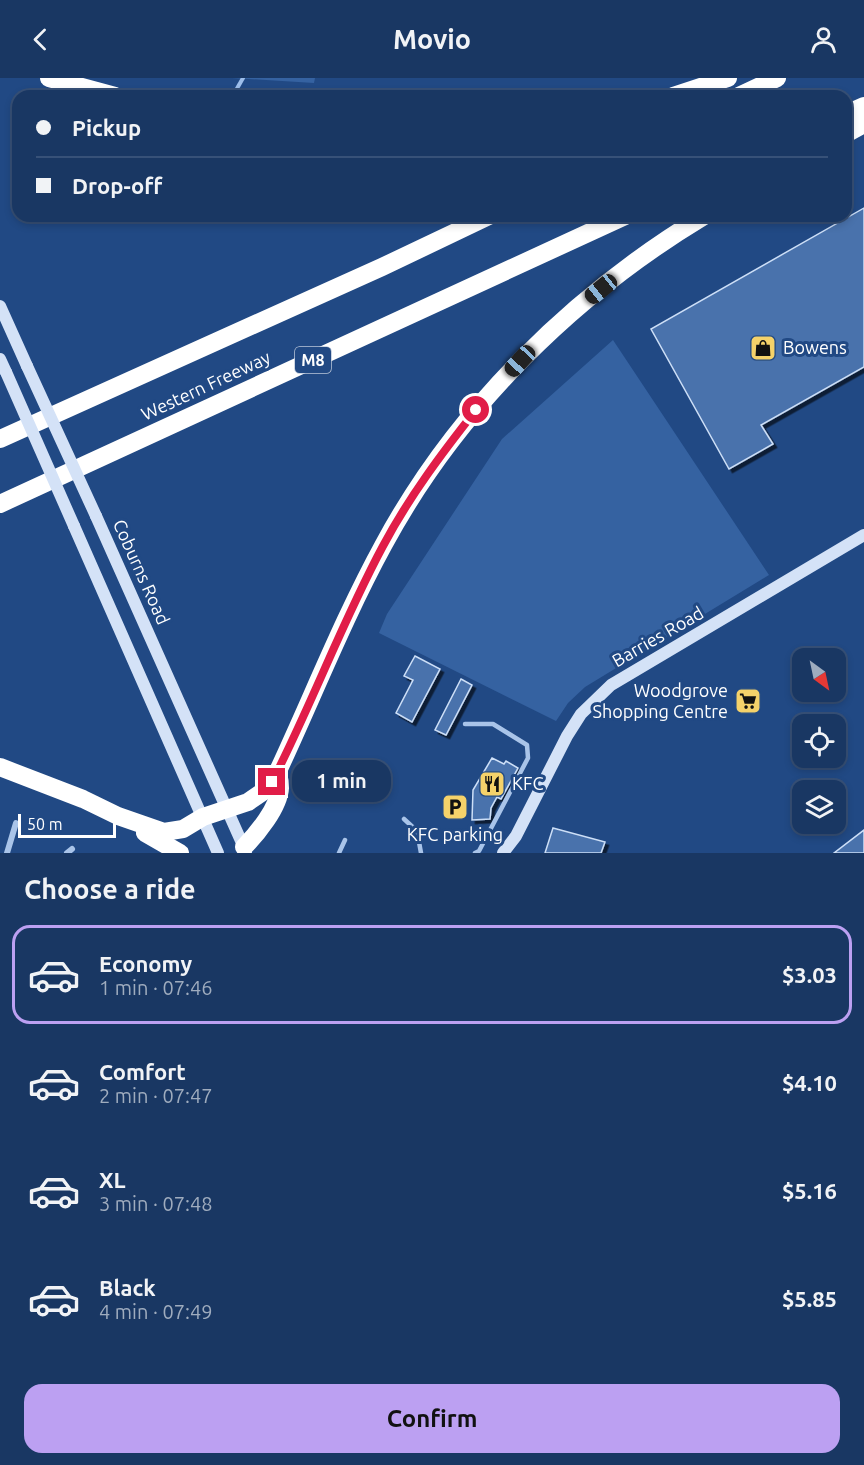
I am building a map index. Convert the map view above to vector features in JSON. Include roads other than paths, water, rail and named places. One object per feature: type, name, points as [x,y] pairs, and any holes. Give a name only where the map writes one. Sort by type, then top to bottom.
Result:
[{"type":"highway","points":[[49,78],[93,90]]},
{"type":"highway","points":[[691,90],[728,78]]},
{"type":"highway","points":[[752,90],[777,78]]},
{"type":"highway","name":"Western Freeway","points":[[0,439],[382,267],[476,222]]},
{"type":"highway","name":"Western Freeway","points":[[0,504],[612,222]]},
{"type":"highway","points":[[118,816],[164,832],[183,829],[202,817],[240,805],[260,794],[272,782],[384,544],[422,483],[456,435],[520,361],[571,313],[626,269],[695,222]]},
{"type":"highway","points":[[0,767],[83,799],[118,816],[180,853]]},
{"type":"highway","points":[[246,850],[272,809],[280,789],[278,771]]},
{"type":"main road","name":"Coburns Road","points":[[0,306],[246,850]]},
{"type":"main road","points":[[0,359],[218,853]]},
{"type":"main road","name":"Barries Road","points":[[503,853],[516,836],[567,736],[581,714],[612,685],[864,536]]},
{"type":"street","points":[[7,853],[16,823]]},
{"type":"lane","points":[[465,724],[493,724],[527,746],[528,758],[479,851],[475,853]]},
{"type":"lane","points":[[404,819],[417,831],[421,853]]},
{"type":"lane","points":[[339,853],[345,840]]},
{"type":"waterway","points":[[236,90],[243,78]]},
{"type":"place","name":"Bowens","points":[[763,348]]},
{"type":"place","name":"Woodgrove Shopping Centre","points":[[748,701]]},
{"type":"place","name":"KFC","points":[[492,784]]},
{"type":"place","name":"KFC parking","points":[[455,807]]}]
